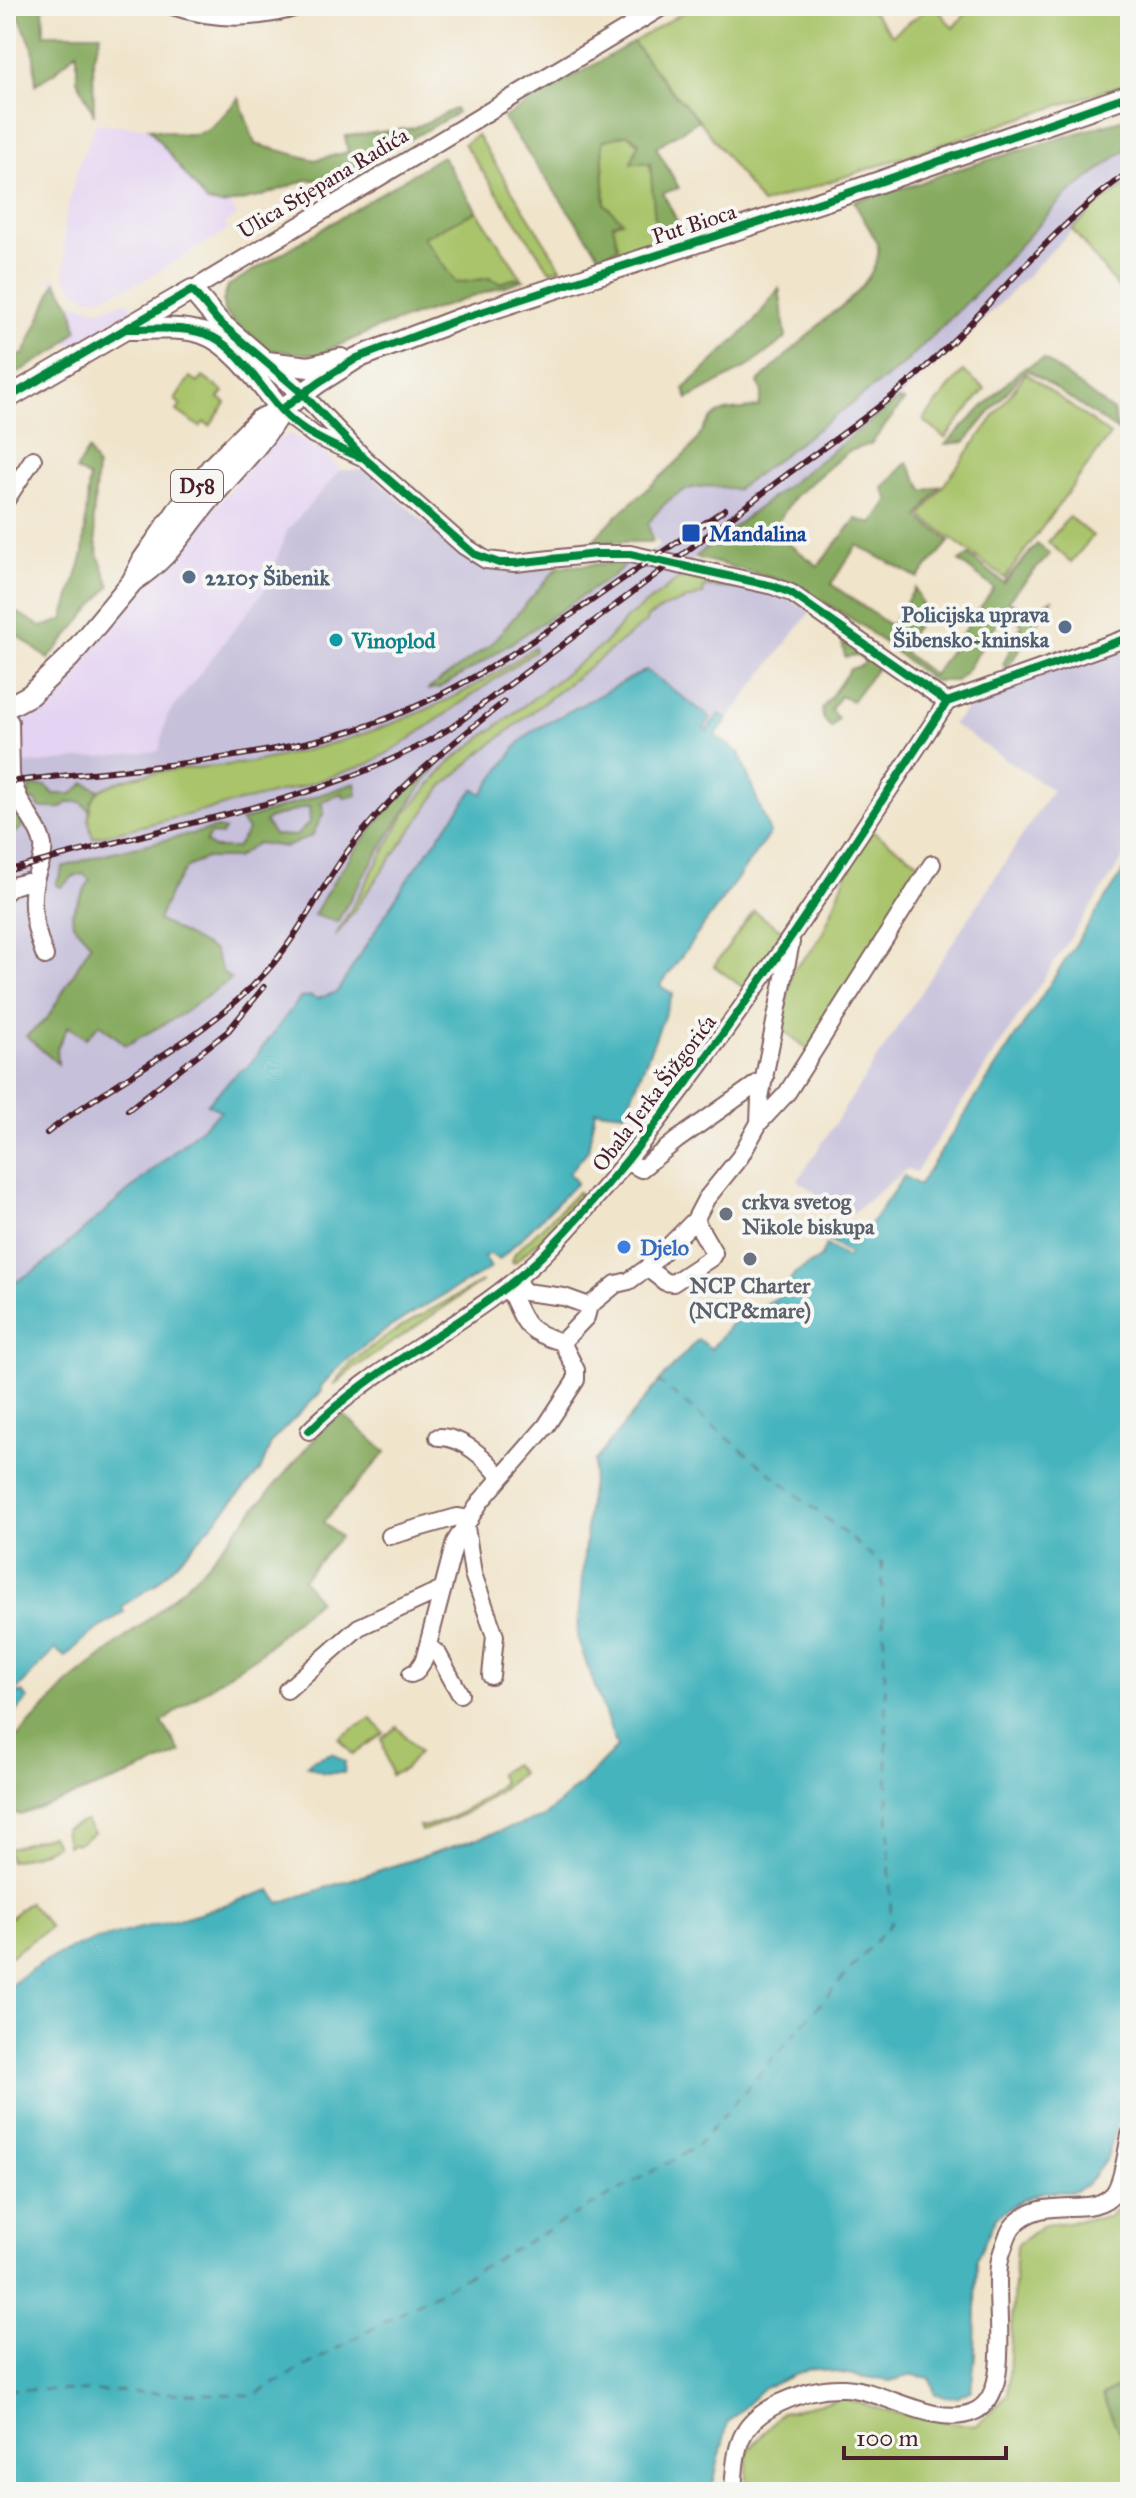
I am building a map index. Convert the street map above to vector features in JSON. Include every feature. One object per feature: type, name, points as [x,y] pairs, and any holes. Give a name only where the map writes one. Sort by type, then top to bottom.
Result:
[{"type":"main road","name":"Put Bioca","points":[[281,410],[357,358],[457,320],[842,195],[1130,95]]},
{"type":"main road","name":"Ulica Stjepana Radića","points":[[6,399],[188,292]]},
{"type":"main road","points":[[199,332],[183,310],[188,292],[302,393]]},
{"type":"main road","points":[[127,329],[199,332],[222,343],[281,410]]},
{"type":"main road","points":[[263,361],[309,367],[357,358]]},
{"type":"main road","name":"D58","points":[[6,708],[30,695],[55,674],[132,582],[162,532],[212,467],[259,420],[281,410]]},
{"type":"street","points":[[172,6],[201,14],[231,17],[283,12],[301,6]]},
{"type":"street","name":"Ulica Stjepana Radića","points":[[188,292],[664,6]]},
{"type":"street","points":[[302,393],[364,458],[464,546],[486,560],[515,563],[596,554],[630,554],[773,586],[791,593],[947,702],[1130,637]]},
{"type":"street","points":[[281,410],[314,435],[364,458]]},
{"type":"street","points":[[6,500],[33,459]]},
{"type":"street","name":"Obala Jerka Šižgorića","points":[[309,1431],[344,1398],[512,1283],[569,1228],[628,1162],[792,937],[947,702]]},
{"type":"street","points":[[6,717],[10,722],[9,770],[19,798],[39,831],[43,847],[33,905],[36,933],[45,956]]},
{"type":"street","points":[[562,1342],[586,1317],[589,1306],[616,1284],[629,1281],[647,1268],[695,1220],[706,1199],[740,1157],[759,1123],[787,1093],[932,864]]},
{"type":"street","points":[[6,892],[12,886],[35,880]]},
{"type":"street","points":[[759,1123],[760,1098],[792,937]]},
{"type":"street","points":[[628,1162],[641,1169],[765,1078]]},
{"type":"street","points":[[647,1268],[665,1282],[673,1283],[711,1258],[714,1253],[695,1220]]},
{"type":"street","points":[[512,1283],[525,1292],[564,1297],[589,1306]]},
{"type":"street","points":[[411,1674],[424,1660],[455,1542],[480,1502],[546,1426],[576,1380],[576,1370],[562,1342],[528,1328],[512,1283]]},
{"type":"street","points":[[438,1437],[447,1436],[487,1459],[500,1477]]},
{"type":"street","points":[[390,1536],[457,1517],[468,1523]]},
{"type":"street","points":[[468,1523],[473,1574],[495,1636],[491,1676]]},
{"type":"street","points":[[287,1690],[359,1627],[442,1589]]},
{"type":"street","points":[[428,1646],[438,1654],[460,1694]]},
{"type":"street","points":[[733,2492],[740,2436],[764,2411],[808,2390],[847,2388],[914,2408],[954,2415],[975,2412],[990,2398],[999,2368],[1000,2258],[1012,2226],[1033,2210],[1098,2206],[1115,2192],[1130,2135]]},
{"type":"shaded area","points":[[96,123],[149,128],[207,202],[230,203],[237,216],[225,223],[228,230],[139,283],[101,297],[88,298],[65,278],[64,223],[77,169]]},
{"type":"shaded area","points":[[1130,146],[1130,182],[1073,229],[968,336],[866,427],[695,557],[687,572],[767,589],[811,611],[728,719],[719,714],[708,732],[704,729],[711,718],[604,691],[547,722],[482,794],[473,789],[407,880],[337,992],[316,1000],[300,998],[247,1068],[239,1071],[208,1103],[216,1111],[219,1108],[221,1111],[41,1266],[6,1288],[6,766],[159,751],[167,716],[266,588],[287,531],[340,470],[366,470],[451,546],[476,563],[488,567],[524,570],[635,562],[660,545],[648,524],[669,499],[688,487],[736,490],[983,286],[1061,200]]},
{"type":"shaded area","points":[[52,275],[69,302],[100,310],[127,301],[133,309],[72,345],[63,338],[52,293]]},
{"type":"shaded area","points":[[290,434],[328,455],[340,470],[287,531],[266,588],[167,716],[159,751],[17,765],[16,732],[25,712],[50,694],[122,608],[155,576],[271,442]]},
{"type":"shaded area","points":[[1130,644],[1130,848],[916,1172],[907,1169],[847,1217],[798,1180],[1052,790],[952,724],[984,692]]},
{"type":"green space","points":[[14,6],[43,6],[44,34],[101,34],[93,58],[94,115],[77,79],[77,51],[54,73],[36,84],[33,48]]},
{"type":"green space","points":[[694,6],[868,6],[892,35],[931,6],[935,6],[953,28],[973,6],[1130,6],[1130,82],[762,204],[699,120],[633,42]]},
{"type":"green space","points":[[633,42],[699,120],[656,147],[679,188],[663,193],[683,233],[656,233],[650,163],[631,163],[639,142],[628,134],[602,141],[605,204],[622,221],[613,224],[618,247],[601,257],[503,118]]},
{"type":"green space","points":[[239,98],[255,144],[315,160],[348,152],[345,136],[414,128],[455,109],[457,113],[367,163],[339,170],[325,180],[306,180],[259,197],[222,205],[207,202],[149,128],[180,134],[200,132],[217,122]]},
{"type":"green space","points":[[1130,117],[1130,146],[1061,200],[983,286],[903,365],[736,490],[696,487],[676,495],[648,524],[653,542],[592,542],[691,448],[712,418],[723,412],[759,406],[762,392],[758,382],[863,285],[875,265],[878,247],[854,201]]},
{"type":"green space","points":[[628,134],[638,143],[649,166],[656,232],[683,233],[601,257],[618,247],[605,204],[602,141]]},
{"type":"green space","points":[[477,135],[561,268],[550,271],[464,144]]},
{"type":"green space","points":[[442,156],[477,211],[423,237],[456,283],[489,278],[500,283],[517,278],[523,280],[378,328],[317,355],[270,350],[243,331],[224,312],[223,301],[228,286]]},
{"type":"green space","points":[[1130,182],[1130,303],[1072,229]]},
{"type":"green space","points":[[477,211],[523,280],[517,278],[500,283],[489,278],[456,284],[422,236]]},
{"type":"green space","points":[[56,282],[72,306],[77,330],[59,349],[6,379],[6,361],[24,354]]},
{"type":"green space","points":[[779,288],[786,338],[749,366],[688,399],[684,389],[753,323]]},
{"type":"green space","points":[[1044,359],[1113,411],[1118,431],[1028,370],[965,442],[946,444],[1020,370]]},
{"type":"green space","points":[[963,371],[985,389],[945,438],[923,420]]},
{"type":"green space","points":[[1026,373],[1110,435],[1005,578],[921,516]]},
{"type":"green space","points":[[190,377],[198,383],[203,377],[224,392],[219,398],[226,403],[210,426],[204,422],[200,427],[177,411],[181,405],[175,400]]},
{"type":"green space","points":[[898,400],[904,401],[871,444],[847,452],[794,497],[772,531],[818,566],[856,519],[872,524],[889,500],[883,488],[907,462],[924,491],[940,486],[918,517],[950,541],[918,578],[857,545],[831,584],[891,626],[915,588],[926,613],[900,649],[933,675],[994,588],[959,561],[969,555],[1004,583],[1037,544],[1050,554],[1008,600],[1031,613],[1054,598],[1007,668],[1003,665],[1022,624],[1004,612],[967,670],[956,681],[933,681],[861,625],[795,584],[695,557]]},
{"type":"green space","points":[[88,450],[97,466],[93,519],[98,554],[110,586],[48,659],[6,626],[6,606],[42,627],[63,620],[83,554],[89,478],[76,470]]},
{"type":"green space","points":[[1069,517],[1093,536],[1071,562],[1048,542]]},
{"type":"green space","points":[[628,562],[614,575],[475,667],[439,688],[427,690],[490,645],[558,567]]},
{"type":"green space","points":[[687,573],[745,584],[745,589],[704,587],[703,594],[667,606],[647,618],[646,622],[479,754],[442,787],[335,937],[405,814],[450,762],[604,644],[627,618]]},
{"type":"green space","points":[[840,632],[881,663],[852,701],[840,696],[831,710],[838,719],[831,728],[823,718],[822,709],[850,669],[863,665],[865,661],[858,655],[845,657]]},
{"type":"green space","points":[[534,647],[535,651],[400,746],[368,764],[300,787],[93,838],[90,805],[102,789],[140,775],[258,761],[331,744],[438,704]]},
{"type":"green space","points":[[425,769],[435,769],[383,844],[337,922],[314,915],[364,838]]},
{"type":"green space","points":[[85,783],[99,790],[91,802],[90,811],[81,802],[69,802],[61,808],[39,808],[37,802],[28,799],[31,786],[46,786],[54,794],[72,794]]},
{"type":"green space","points":[[355,783],[357,795],[344,798],[342,793],[321,802],[324,812],[312,836],[286,847],[257,843],[236,858],[206,858],[187,867],[170,892],[158,920],[214,951],[223,973],[231,979],[182,1014],[126,1045],[100,1024],[86,1038],[68,1026],[57,1048],[58,1064],[26,1036],[47,1019],[91,944],[73,924],[72,913],[90,880],[83,874],[74,876],[61,887],[56,885],[63,867],[100,855],[217,828],[225,830],[221,835],[210,834],[206,842],[213,848],[236,848],[248,830],[241,821]],"holes":[[[309,806],[310,822],[296,836],[274,835],[265,822]]]},
{"type":"green space","points":[[6,806],[20,819],[22,827],[9,838],[10,859],[6,860]]},
{"type":"green space","points":[[872,831],[927,868],[809,1050],[782,1029],[792,971],[811,951],[823,932],[848,870]]},
{"type":"green space","points":[[754,911],[788,935],[748,991],[714,966]]},
{"type":"green space","points":[[578,1192],[582,1196],[547,1234],[514,1263],[515,1253]]},
{"type":"green space","points":[[483,1281],[350,1371],[333,1386],[344,1371],[379,1341]]},
{"type":"green space","points":[[340,1412],[386,1452],[323,1522],[340,1537],[303,1579],[318,1600],[258,1655],[162,1722],[181,1753],[20,1815],[6,1809],[6,1749],[68,1683],[156,1613],[201,1571]]},
{"type":"green space","points":[[371,1718],[384,1733],[353,1755],[339,1738]]},
{"type":"green space","points":[[397,1727],[419,1752],[405,1769],[391,1775],[382,1739]]},
{"type":"green space","points":[[513,1764],[521,1773],[498,1792],[462,1815],[421,1831],[419,1826],[451,1817],[486,1796],[503,1782],[498,1774]]},
{"type":"green space","points":[[86,1821],[94,1833],[76,1844],[67,1845],[64,1829]]},
{"type":"green space","points":[[51,1835],[56,1845],[10,1861],[7,1849]]},
{"type":"green space","points":[[29,1902],[50,1927],[6,1959],[6,1921]]},
{"type":"green space","points":[[1130,2194],[1130,2381],[1102,2396],[1130,2455],[1130,2492],[746,2492],[748,2451],[782,2412],[844,2398],[889,2412],[976,2426],[1008,2395],[1016,2246],[1043,2225],[1109,2217]]},
{"type":"green space","points":[[1130,2381],[1130,2455],[1102,2396]]},
{"type":"water","points":[[646,670],[711,718],[704,728],[707,731],[719,714],[728,719],[715,736],[739,753],[770,833],[660,986],[673,994],[625,1113],[595,1110],[588,1150],[569,1173],[577,1183],[499,1260],[490,1254],[484,1256],[491,1268],[401,1320],[339,1367],[321,1386],[322,1391],[272,1441],[260,1471],[180,1560],[155,1585],[122,1606],[124,1612],[88,1636],[65,1657],[55,1649],[16,1691],[22,1692],[28,1699],[6,1722],[6,1288],[42,1266],[221,1111],[207,1104],[239,1071],[247,1068],[300,998],[311,996],[317,999],[337,992],[407,880],[474,789],[482,794],[520,742],[534,730]]},
{"type":"water","points":[[1130,861],[1130,2101],[1121,2112],[1107,2158],[1087,2185],[1073,2192],[1043,2192],[1022,2200],[996,2217],[977,2258],[975,2356],[971,2390],[956,2398],[935,2394],[930,2378],[913,2375],[890,2381],[811,2368],[764,2388],[728,2422],[711,2492],[6,2492],[6,1989],[47,1960],[89,1942],[193,1915],[271,1890],[279,1903],[543,1817],[580,1785],[617,1747],[577,1637],[595,1461],[698,1339],[711,1349],[733,1322],[777,1298],[795,1273],[820,1258],[826,1245],[847,1258],[849,1254],[829,1241],[834,1233],[856,1246],[858,1242],[848,1236],[872,1222],[904,1176],[919,1185]]},
{"type":"water","points":[[332,1753],[345,1762],[344,1773],[324,1773],[307,1766],[312,1760]]},
{"type":"ferry route","points":[[6,2389],[254,2395],[696,2147],[891,1923],[882,1564],[659,1382]]},
{"type":"railway","points":[[6,871],[310,791],[383,763],[452,727],[892,397],[963,331],[1070,220],[1130,171]]},
{"type":"railway","points":[[6,782],[255,753],[337,735],[374,723],[444,693],[509,656],[725,509]]},
{"type":"railway","points":[[47,1133],[188,1038],[242,996],[278,958],[364,830],[440,754],[504,702]]},
{"type":"railway","points":[[128,1110],[228,1031],[264,987]]},
{"type":"cycle path","points":[[281,410],[357,358],[457,320],[842,195],[1130,95]]},
{"type":"cycle path","points":[[6,399],[192,290],[218,321],[302,393],[364,458],[474,554],[499,563],[630,554],[773,586],[791,593],[947,702]]},
{"type":"cycle path","points":[[127,329],[182,329],[213,337],[241,360],[289,418],[318,438],[360,457]]},
{"type":"cycle path","points":[[947,702],[1130,637]]},
{"type":"cycle path","points":[[309,1431],[366,1383],[518,1278],[588,1206],[649,1133],[738,1013],[947,702]]},
{"type":"place","name":"Mandalina","points":[[691,533]]},
{"type":"place","name":"22105 Šibenik","points":[[189,577]]},
{"type":"place","name":"Policijska uprava Šibensko-kninska","points":[[1065,627]]},
{"type":"place","name":"Vinoplod","points":[[336,640]]},
{"type":"place","name":"crkva svetog Nikole biskupa","points":[[726,1214]]},
{"type":"place","name":"Djelo","points":[[624,1247]]},
{"type":"place","name":"NCP Charter (NCP&mare)","points":[[750,1259]]}]
